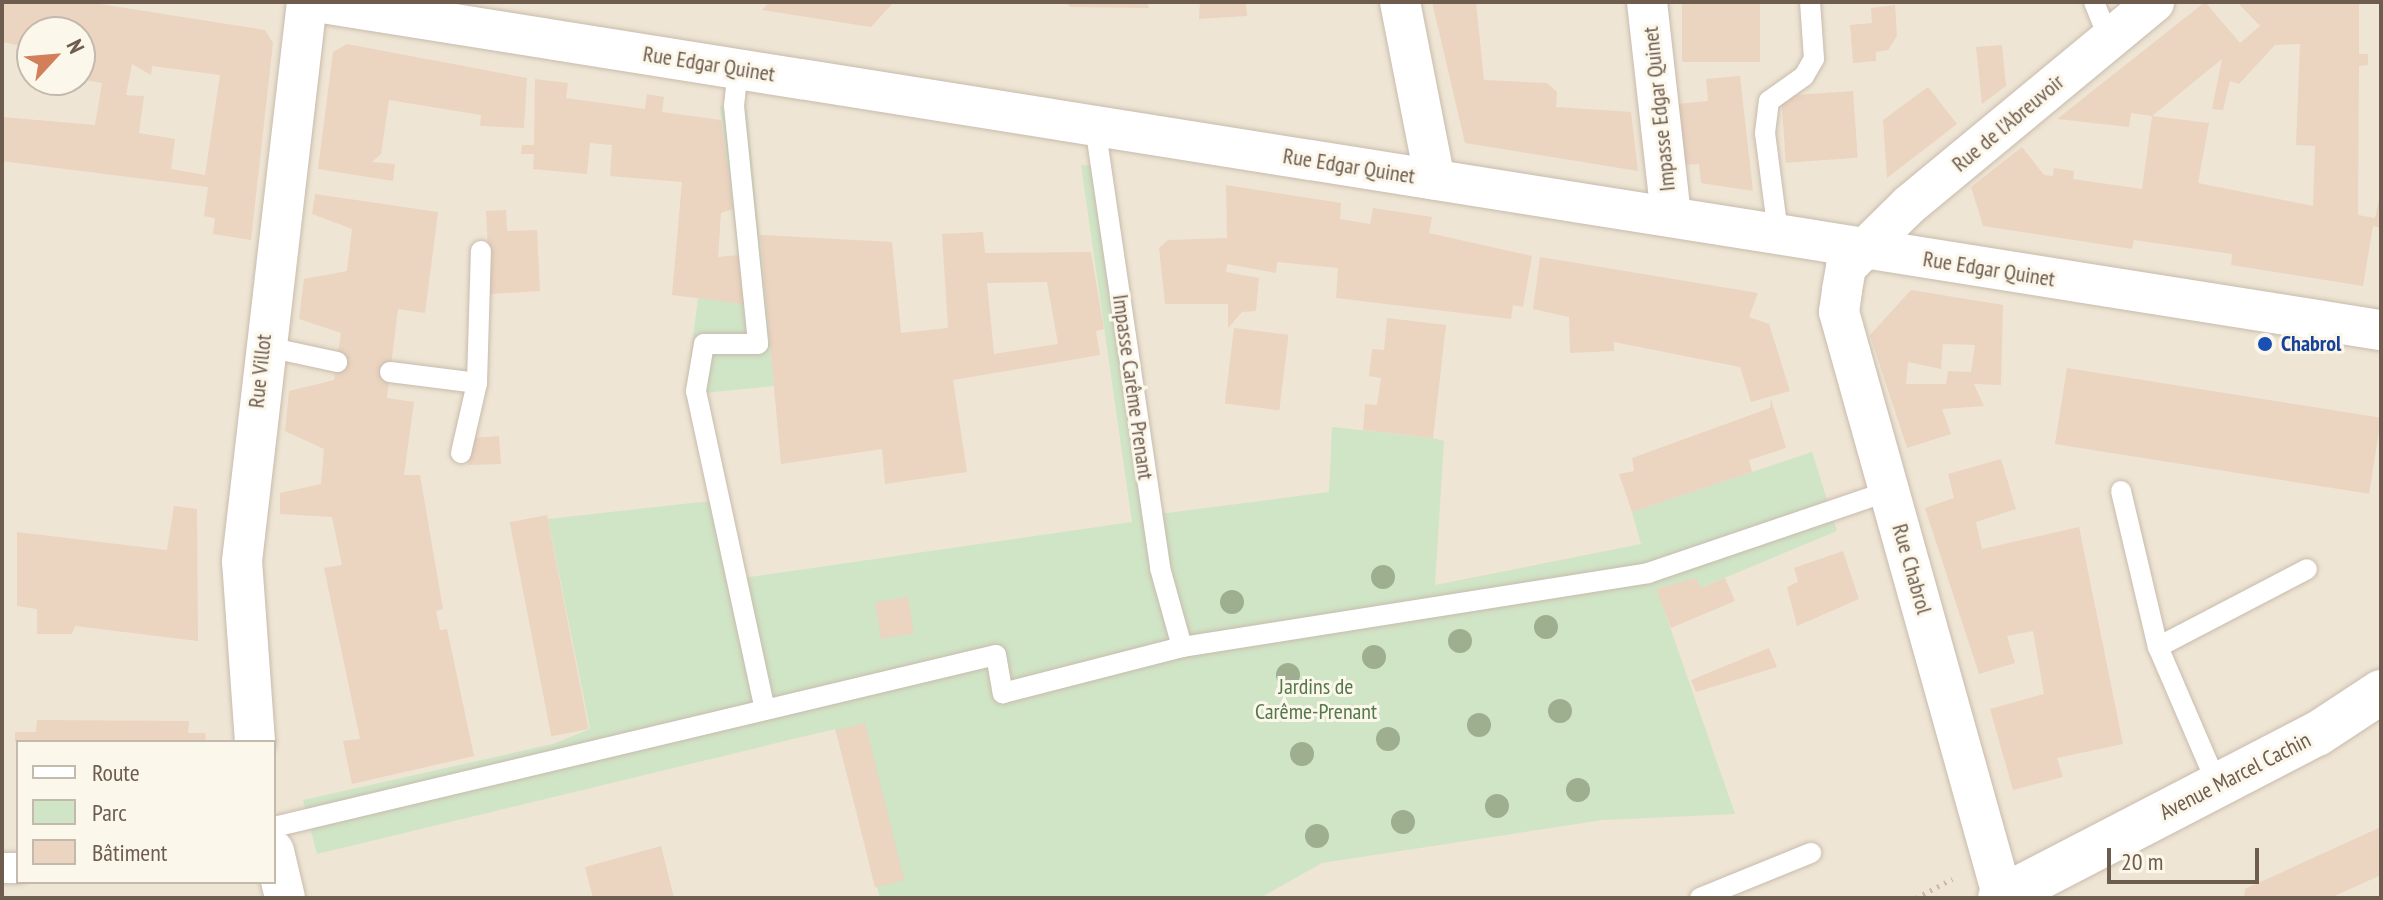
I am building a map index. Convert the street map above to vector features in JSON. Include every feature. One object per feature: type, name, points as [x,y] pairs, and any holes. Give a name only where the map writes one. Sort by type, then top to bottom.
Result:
[{"type":"street","name":"Rue Villot","points":[[255,740],[242,561],[263,346],[307,2]]},
{"type":"street","name":"Rue Edgar Quinet","points":[[316,2],[2381,330]]},
{"type":"street","points":[[1400,2],[1435,180]]},
{"type":"street","name":"Impasse Edgar Quinet","points":[[1647,2],[1671,216]]},
{"type":"street","name":"Rue de l'Abreuvoir","points":[[1867,248],[2154,2]]},
{"type":"street","name":"Rue Chabrol","points":[[1867,248],[1846,267],[1839,312],[2002,898]]},
{"type":"street","name":"Avenue Marcel Cachin","points":[[2002,898],[2218,786],[2381,692]]},
{"type":"lane","points":[[1778,233],[1765,133],[1769,101],[1804,76],[1814,59],[1810,2]]},
{"type":"lane","points":[[2094,2],[2109,39]]},
{"type":"lane","points":[[738,68],[734,106],[758,344],[704,344],[696,391],[765,710]]},
{"type":"lane","name":"Impasse Carême Prenant","points":[[1095,126],[1160,568],[1182,647]]},
{"type":"lane","points":[[461,453],[477,383],[481,251]]},
{"type":"lane","points":[[263,346],[337,362]]},
{"type":"lane","points":[[390,372],[477,383]]},
{"type":"lane","points":[[276,827],[996,655],[1003,693],[1182,647],[1648,573],[1889,491]]},
{"type":"lane","points":[[2121,491],[2158,647],[2218,786]]},
{"type":"lane","points":[[2158,647],[2307,569]]},
{"type":"lane","points":[[1700,898],[1811,853]]},
{"type":"shaded area","points":[[2,2],[2381,2],[2381,898],[2,898]]},
{"type":"green space","name":"Jardins de Carême-Prenant","points":[[720,106],[747,110],[774,386],[704,393],[743,578],[1132,522],[1081,165],[1103,167],[1159,514],[1329,492],[1332,427],[1433,438],[1444,441],[1435,585],[1641,544],[1632,512],[1812,452],[1837,531],[1662,604],[1735,814],[1603,820],[1322,863],[1260,898],[880,898],[835,729],[317,854],[303,800],[553,744],[590,729],[548,519],[710,501],[686,393],[698,298],[744,303]]},
{"type":"building","points":[[2,2],[87,2],[265,30],[273,43],[251,240],[213,234],[215,218],[204,216],[208,187],[2,161],[2,117],[95,125],[102,83],[96,82],[96,16],[16,16],[16,45],[2,42]],"holes":[[[132,64],[151,75],[152,66],[220,75],[205,175],[171,169],[175,139],[139,133],[144,96],[126,95]]]},
{"type":"building","points":[[770,2],[894,2],[871,27],[762,10]]},
{"type":"building","points":[[1066,2],[1147,2],[1149,8],[1070,7]]},
{"type":"building","points":[[1200,2],[1246,2],[1247,16],[1199,19]]},
{"type":"building","points":[[1432,2],[1476,2],[1484,80],[1547,83],[1557,92],[1556,107],[1631,112],[1638,171],[1465,143]]},
{"type":"building","points":[[1682,2],[1760,2],[1760,62],[1682,62]]},
{"type":"building","points":[[2205,2],[2240,43],[2260,26],[2237,2],[2359,2],[2359,54],[2368,54],[2368,65],[2359,66],[2358,215],[2375,218],[2381,191],[2381,228],[2373,226],[2363,286],[2231,265],[2232,254],[2134,240],[2132,249],[1983,226],[1971,187],[2022,147],[2044,175],[2053,176],[2054,168],[2074,171],[2073,179],[2142,189],[2152,116],[2131,113],[2129,127],[2057,119]],"holes":[[[2300,44],[2296,145],[2315,146],[2313,206],[2198,183],[2209,123],[2152,116],[2222,59],[2212,109],[2223,110],[2230,81],[2239,84],[2275,45]]]},
{"type":"building","points":[[1895,5],[1897,36],[1888,50],[1876,52],[1876,61],[1853,63],[1850,25],[1872,23],[1871,8]]},
{"type":"building","points":[[347,44],[527,78],[524,128],[480,126],[481,115],[389,100],[381,154],[372,162],[395,164],[393,181],[318,169],[333,52]]},
{"type":"building","points":[[2002,45],[2006,86],[1982,104],[1976,47]]},
{"type":"building","points":[[1740,76],[1753,191],[1701,183],[1699,164],[1683,165],[1677,104],[1708,101],[1706,79]]},
{"type":"building","points":[[535,79],[568,83],[566,98],[645,109],[647,94],[664,97],[662,112],[721,120],[733,209],[721,213],[718,257],[738,255],[744,304],[672,295],[682,182],[610,176],[612,145],[590,143],[587,174],[533,169],[534,154],[521,154],[522,145],[534,145]]},
{"type":"building","points":[[1928,87],[1957,124],[1887,178],[1883,120]]},
{"type":"building","points":[[1853,91],[1858,158],[1786,163],[1781,96]]},
{"type":"building","points":[[1226,185],[1341,203],[1340,219],[1370,224],[1373,208],[1432,217],[1429,233],[1532,256],[1523,307],[1513,305],[1511,319],[1336,298],[1338,268],[1277,262],[1276,273],[1227,264],[1226,272],[1259,278],[1256,311],[1242,312],[1228,328],[1228,304],[1165,304],[1159,248],[1168,240],[1227,238]]},
{"type":"building","points":[[315,194],[438,212],[425,313],[398,309],[387,398],[414,402],[404,475],[420,475],[443,609],[436,611],[440,630],[447,629],[474,756],[352,784],[343,741],[360,739],[324,568],[342,565],[332,517],[280,514],[280,493],[321,484],[324,449],[285,431],[289,391],[334,380],[341,333],[299,319],[304,279],[347,271],[352,229],[312,214]]},
{"type":"building","points":[[506,210],[507,231],[537,230],[540,291],[490,294],[486,211]]},
{"type":"building","points":[[983,232],[985,253],[1091,252],[1104,329],[1096,331],[1100,355],[953,380],[967,472],[885,484],[882,449],[781,464],[760,235],[892,242],[901,333],[948,328],[942,234]],"holes":[[[1047,282],[1058,344],[994,354],[987,283]]]},
{"type":"building","points":[[1540,257],[1758,293],[1749,317],[1769,324],[1790,391],[1751,402],[1740,367],[1614,342],[1614,351],[1570,353],[1569,317],[1533,309]]},
{"type":"building","points":[[1911,290],[2003,305],[2001,385],[1974,384],[1984,406],[1942,409],[1951,434],[1907,448],[1870,335]],"holes":[[[1943,344],[1975,345],[1971,372],[1948,371],[1946,384],[1906,384],[1908,362],[1941,369]]]},
{"type":"building","points":[[1387,318],[1446,325],[1433,438],[1363,430],[1365,404],[1377,405],[1381,378],[1369,376],[1372,349],[1384,350]]},
{"type":"building","points":[[1234,328],[1289,335],[1279,410],[1225,403]]},
{"type":"building","points":[[2067,368],[2381,418],[2369,494],[2055,444]]},
{"type":"building","points":[[1771,399],[1786,448],[1749,460],[1752,472],[1632,512],[1619,474],[1634,471],[1632,458],[1770,408]]},
{"type":"building","points":[[499,436],[501,464],[468,465],[472,438]]},
{"type":"building","points":[[2001,459],[2016,509],[1976,522],[1982,549],[2079,527],[2123,744],[2057,758],[2063,777],[2013,790],[1990,709],[2044,694],[2033,631],[2007,636],[2015,663],[1979,674],[1925,508],[1954,498],[1948,474]]},
{"type":"building","points":[[174,506],[197,509],[198,641],[75,626],[72,634],[37,634],[37,609],[17,606],[17,532],[167,550]]},
{"type":"building","points":[[547,515],[589,729],[551,736],[510,522]]},
{"type":"building","points":[[1843,551],[1859,599],[1797,626],[1787,587],[1798,582],[1794,568]]},
{"type":"building","points":[[1696,578],[1701,588],[1725,578],[1735,601],[1671,628],[1656,589]]},
{"type":"building","points":[[908,597],[914,634],[881,639],[875,602]]},
{"type":"building","points":[[1769,648],[1777,667],[1696,692],[1691,680]]},
{"type":"building","points":[[37,720],[189,721],[188,733],[205,733],[206,740],[15,742],[15,732],[36,732]]},
{"type":"building","points":[[865,723],[904,880],[875,887],[836,730]]},
{"type":"building","points":[[2381,827],[2381,875],[2330,898],[2244,898],[2245,889]]},
{"type":"building","points":[[661,846],[674,898],[593,898],[585,867]]},
{"type":"place","name":"Chabrol","points":[[2265,344]]}]
